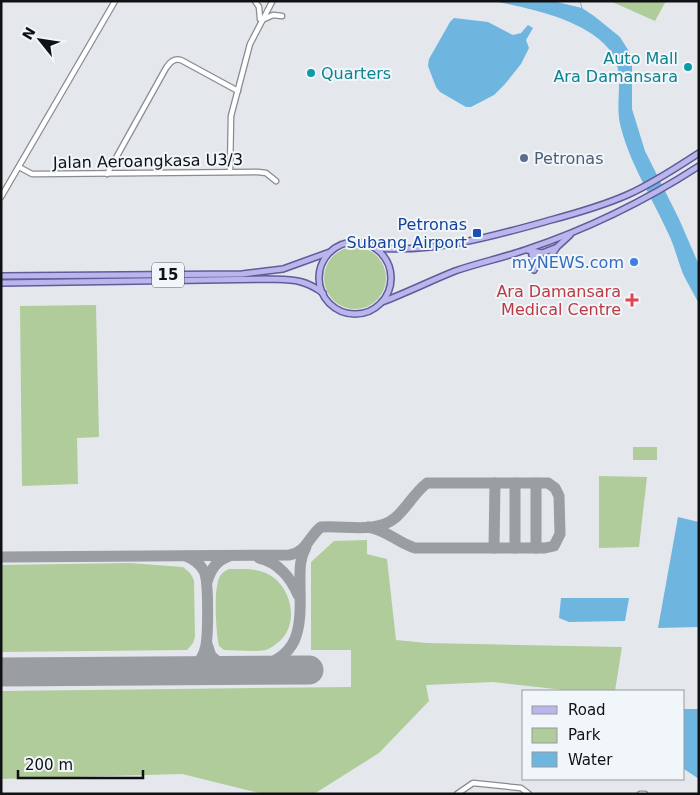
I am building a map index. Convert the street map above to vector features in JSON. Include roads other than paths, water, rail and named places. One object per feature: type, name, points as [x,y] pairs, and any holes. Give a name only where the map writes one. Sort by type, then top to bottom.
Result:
[{"type":"main road","name":"15","points":[[1,276],[242,274],[283,269],[330,252],[341,245],[356,242],[376,248],[407,250],[459,243],[526,228],[606,204],[629,194],[699,153]]},
{"type":"main road","name":"15","points":[[1,283],[297,280],[312,285],[323,293],[336,308],[355,314],[374,308],[382,302],[454,272],[527,251],[574,232],[636,202],[699,166]]},
{"type":"main road","points":[[527,251],[545,261],[574,232]]},
{"type":"main road","points":[[527,251],[542,253],[557,247]]},
{"type":"main road","points":[[376,248],[386,260],[391,274],[391,284],[382,302]]},
{"type":"main road","points":[[527,251],[537,263],[534,270]]},
{"type":"main road","points":[[323,293],[320,271],[330,252]]},
{"type":"street","points":[[1,197],[115,1]]},
{"type":"street","points":[[255,1],[259,7],[261,21]]},
{"type":"street","points":[[230,172],[230,122],[250,44],[272,2]]},
{"type":"street","points":[[261,21],[273,15],[282,16]]},
{"type":"street","points":[[107,174],[166,68],[172,61],[182,60],[238,90]]},
{"type":"street","name":"Jalan Aeroangkasa U3/3","points":[[19,167],[37,174],[262,172],[271,176],[276,181]]},
{"type":"street","points":[[457,794],[473,783],[521,788],[529,794]]},
{"type":"street","points":[[640,794],[645,794]]},
{"type":"water","points":[[494,1],[553,1],[582,8],[620,37],[630,53],[632,64],[632,109],[645,151],[679,219],[699,265],[699,304],[683,274],[669,235],[636,169],[625,142],[618,107],[619,76],[614,57],[608,48],[597,38],[571,22]]},
{"type":"water","points":[[454,18],[488,22],[513,35],[521,33],[528,25],[533,28],[526,40],[529,48],[521,64],[494,95],[471,107],[466,107],[440,92],[436,87],[428,66],[429,59]]},
{"type":"water","points":[[678,517],[699,522],[699,627],[658,628]]},
{"type":"water","points":[[561,598],[629,598],[625,621],[569,622],[559,618]]},
{"type":"water","points":[[685,709],[699,709],[699,779],[685,770]]},
{"type":"waterway","points":[[580,1],[582,8]]},
{"type":"place","name":"Auto Mall Ara Damansara","points":[[688,67]]},
{"type":"place","name":"Quarters","points":[[311,73]]},
{"type":"place","name":"Petronas","points":[[524,158]]},
{"type":"place","name":"Petronas Subang Airport","points":[[477,233]]},
{"type":"place","name":"myNEWS.com","points":[[634,262]]},
{"type":"place","name":"Ara Damansara Medical Centre","points":[[632,300]]}]
